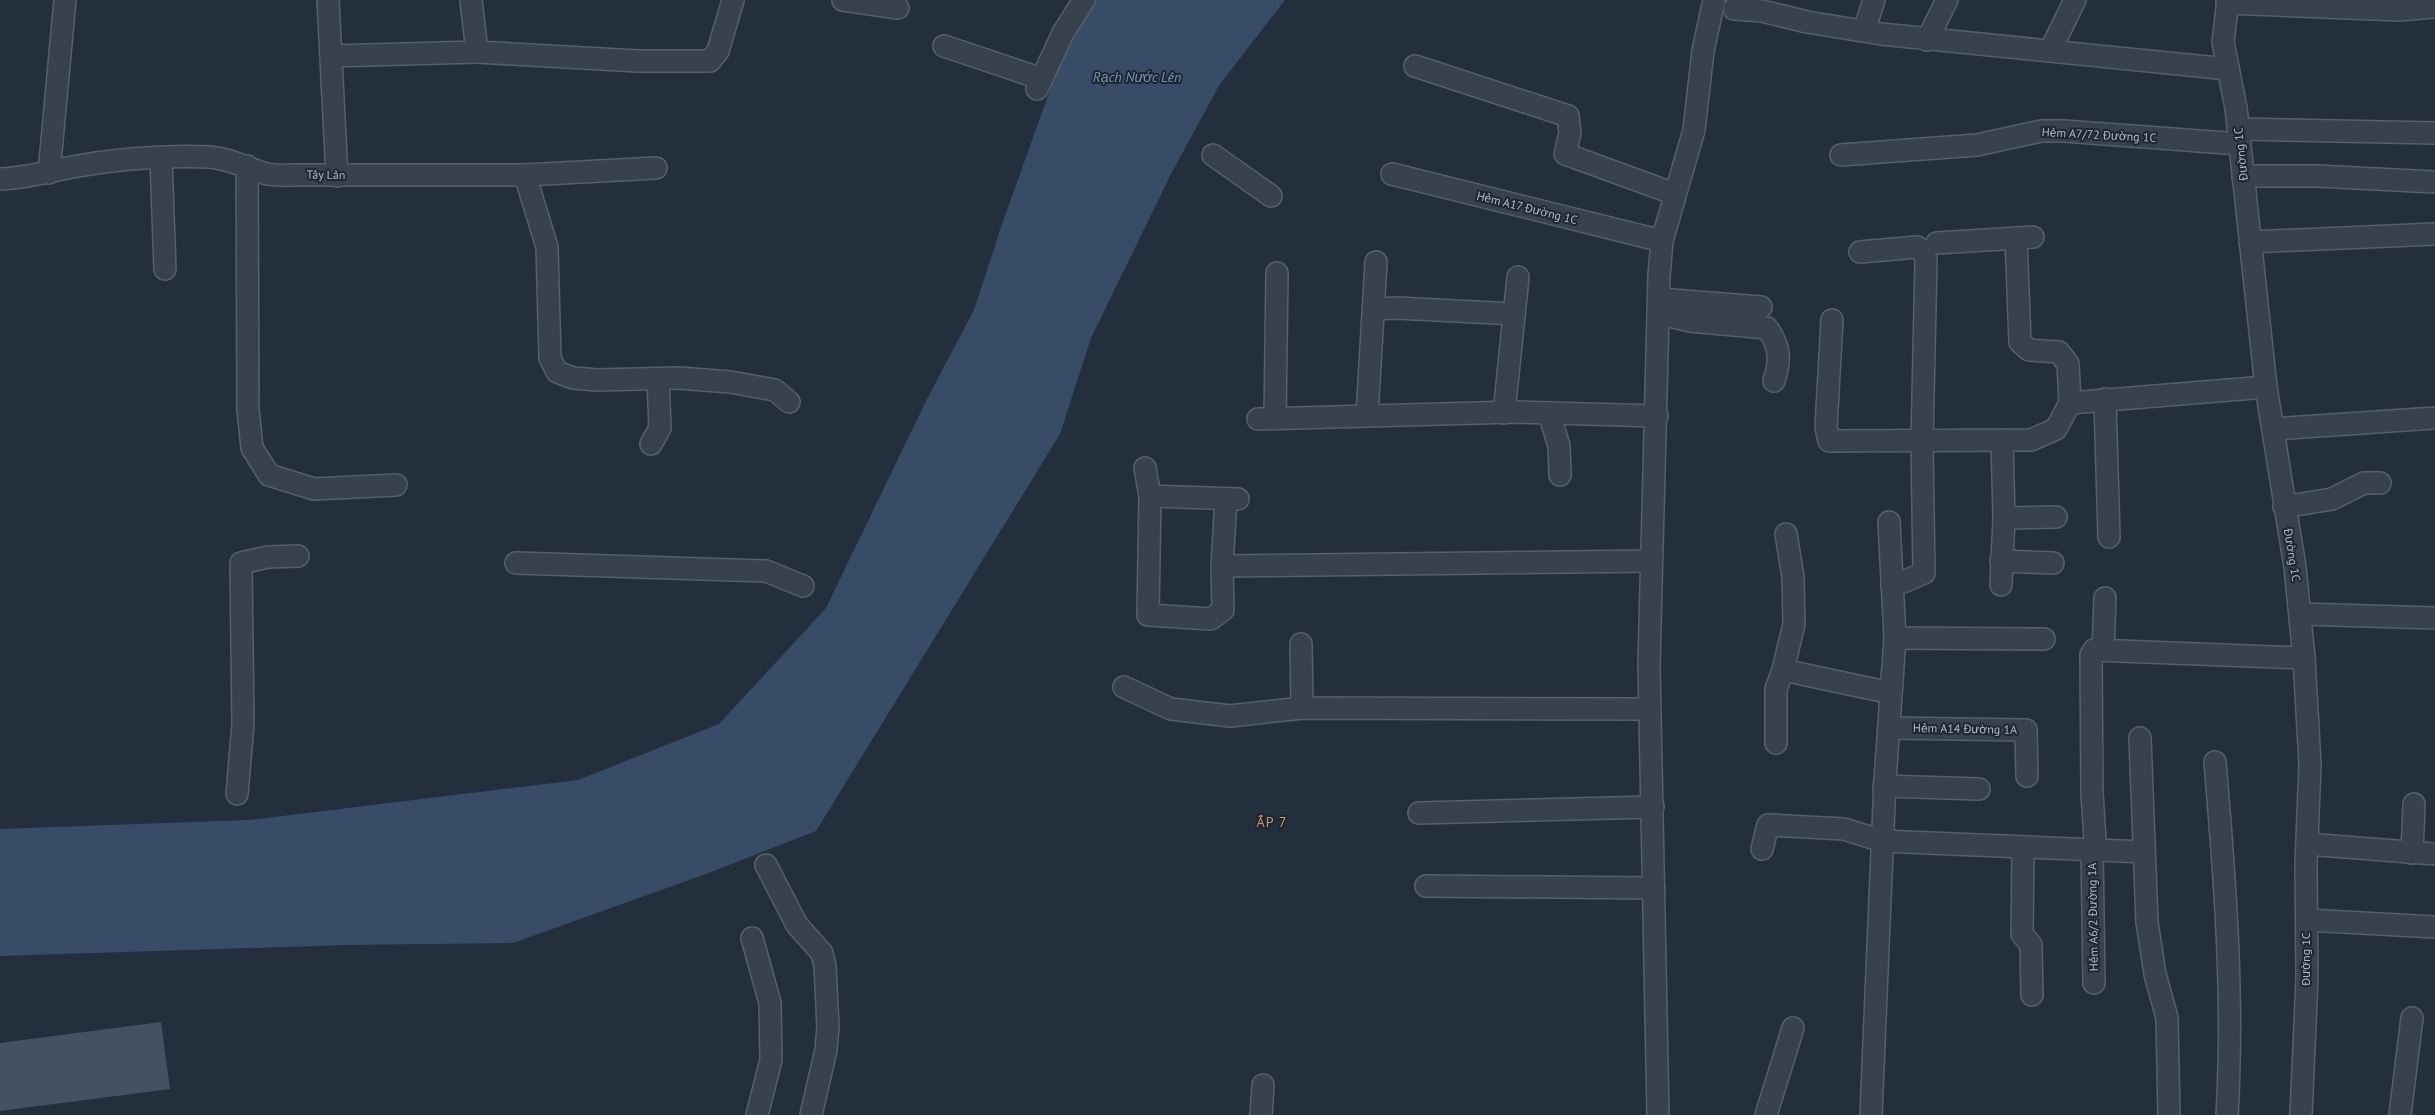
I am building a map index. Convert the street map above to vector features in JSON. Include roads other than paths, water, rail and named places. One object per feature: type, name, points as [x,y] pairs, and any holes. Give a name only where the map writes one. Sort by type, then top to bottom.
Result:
[{"type":"street","points":[[49,174],[65,0]]},
{"type":"street","points":[[328,0],[337,176]]},
{"type":"street","points":[[471,0],[476,52]]},
{"type":"street","points":[[331,56],[476,52],[637,60],[710,61],[718,51],[733,0]]},
{"type":"street","points":[[843,0],[898,8]]},
{"type":"street","points":[[944,46],[1040,84],[1063,33],[1084,0]]},
{"type":"street","points":[[1658,1115],[1650,709],[1651,561],[1662,241],[1694,130],[1703,51],[1714,0]]},
{"type":"street","points":[[1864,32],[1874,0]]},
{"type":"street","points":[[1927,40],[1948,0]]},
{"type":"street","points":[[2050,51],[2076,0]]},
{"type":"street","points":[[2228,1],[2399,10],[2435,7]]},
{"type":"street","name":"Đường 1C","points":[[2228,1],[2223,42],[2239,137],[2266,387],[2295,567],[2304,658],[2310,764],[2302,1115]]},
{"type":"street","points":[[1734,9],[1762,11],[1782,8],[1864,32],[1927,40],[2228,69]]},
{"type":"street","points":[[1415,66],[1568,116],[1570,133],[1565,154],[1675,194]]},
{"type":"street","name":"Hẻm A7/72 Đường 1C","points":[[1841,155],[1978,145],[2041,131],[2239,137],[2435,132]]},
{"type":"street","points":[[1213,156],[1271,196]]},
{"type":"street","name":"Tây Lân","points":[[0,179],[49,174],[69,168],[113,161],[210,157],[268,174],[337,176],[526,174],[656,168]]},
{"type":"street","points":[[161,158],[162,238],[165,269]]},
{"type":"street","points":[[246,166],[248,408],[252,448],[269,475],[314,489],[396,485]]},
{"type":"street","points":[[526,174],[548,247],[550,358],[557,372],[573,378],[597,380],[679,378],[730,382],[775,390],[789,402]]},
{"type":"street","name":"Hẻm A17 Đường 1C","points":[[1392,174],[1662,241]]},
{"type":"street","points":[[2243,176],[2317,176],[2435,182]]},
{"type":"street","points":[[2250,242],[2435,234]]},
{"type":"street","points":[[1832,320],[1826,428],[1829,441],[2030,440],[2056,429],[2070,403],[2068,364],[2059,352],[2029,350],[2020,342],[2024,237],[1937,243]]},
{"type":"street","points":[[1860,252],[1917,247],[1924,252],[1926,260],[1922,442],[1924,573],[1903,582],[1892,584]]},
{"type":"street","points":[[1367,416],[1376,262]]},
{"type":"street","points":[[1277,274],[1266,419],[1504,413],[1657,416]]},
{"type":"street","points":[[1504,413],[1518,277]]},
{"type":"street","points":[[1659,306],[1761,307]]},
{"type":"street","points":[[1659,306],[1690,321],[1767,328],[1778,343],[1777,372],[1774,381]]},
{"type":"street","points":[[1373,309],[1397,308],[1514,314]]},
{"type":"street","points":[[651,444],[660,428],[658,379]]},
{"type":"street","points":[[2070,403],[2266,387]]},
{"type":"street","points":[[2105,399],[2109,537]]},
{"type":"street","points":[[1549,414],[1559,446],[1560,475]]},
{"type":"street","points":[[2273,429],[2435,418]]},
{"type":"street","points":[[2001,585],[2004,518],[2002,440]]},
{"type":"street","points":[[1145,468],[1150,496],[1148,615],[1211,619],[1223,610],[1222,566],[1232,499],[1150,496]]},
{"type":"street","points":[[2284,507],[2332,499],[2364,483],[2380,483]]},
{"type":"street","points":[[2004,518],[2056,517]]},
{"type":"street","points":[[1871,1115],[1884,786],[1895,638],[1889,522]]},
{"type":"street","points":[[1776,743],[1776,689],[1783,670],[1794,624],[1793,577],[1786,534]]},
{"type":"street","points":[[237,794],[242,724],[241,564],[268,557],[298,556]]},
{"type":"street","points":[[1222,566],[1651,561]]},
{"type":"street","points":[[2001,561],[2053,563]]},
{"type":"street","points":[[516,563],[766,570],[804,586]]},
{"type":"street","points":[[2105,598],[2103,650],[2210,656],[2304,658]]},
{"type":"street","points":[[2300,614],[2435,618]]},
{"type":"street","points":[[1895,638],[2044,639]]},
{"type":"street","points":[[1301,644],[1302,708]]},
{"type":"street","name":"Hẻm A6/2 Đường 1A","points":[[2094,983],[2091,655],[2094,650],[2103,650]]},
{"type":"street","points":[[1783,670],[1891,693]]},
{"type":"street","points":[[1124,687],[1171,709],[1230,716],[1302,708],[1650,709]]},
{"type":"street","name":"Hẻm A14 Đường 1A","points":[[1889,728],[2026,730],[2027,776]]},
{"type":"street","points":[[2140,738],[2147,922],[2155,974],[2167,1018],[2169,1115]]},
{"type":"street","points":[[2215,762],[2226,897],[2230,1052],[2227,1115]]},
{"type":"street","points":[[1884,786],[1979,790]]},
{"type":"street","points":[[2412,853],[2414,804]]},
{"type":"street","points":[[1419,812],[1653,807]]},
{"type":"street","points":[[1762,850],[1768,825],[1844,828],[1882,841],[2144,852]]},
{"type":"street","points":[[2307,844],[2435,854]]},
{"type":"street","points":[[2023,848],[2022,934],[2031,946],[2032,995]]},
{"type":"street","points":[[766,866],[798,925],[822,953],[828,1027],[826,1050],[811,1115]]},
{"type":"street","points":[[1426,886],[1654,888]]},
{"type":"street","points":[[2306,920],[2435,927]]},
{"type":"street","points":[[752,938],[770,1003],[771,1060],[757,1115]]},
{"type":"street","points":[[2400,1115],[2412,1018]]},
{"type":"street","points":[[1766,1115],[1793,1028]]},
{"type":"street","points":[[1261,1115],[1263,1085]]},
{"type":"water","name":"Rạch Nước Lên","points":[[1090,0],[1285,0],[1220,84],[1172,172],[1091,338],[1060,434],[816,831],[706,874],[513,943],[345,945],[0,956],[0,829],[249,820],[578,780],[719,724],[826,608],[926,401],[974,310],[1002,224],[1072,29]]},
{"type":"district","name":"ẤP 7","points":[[1272,822]]}]
